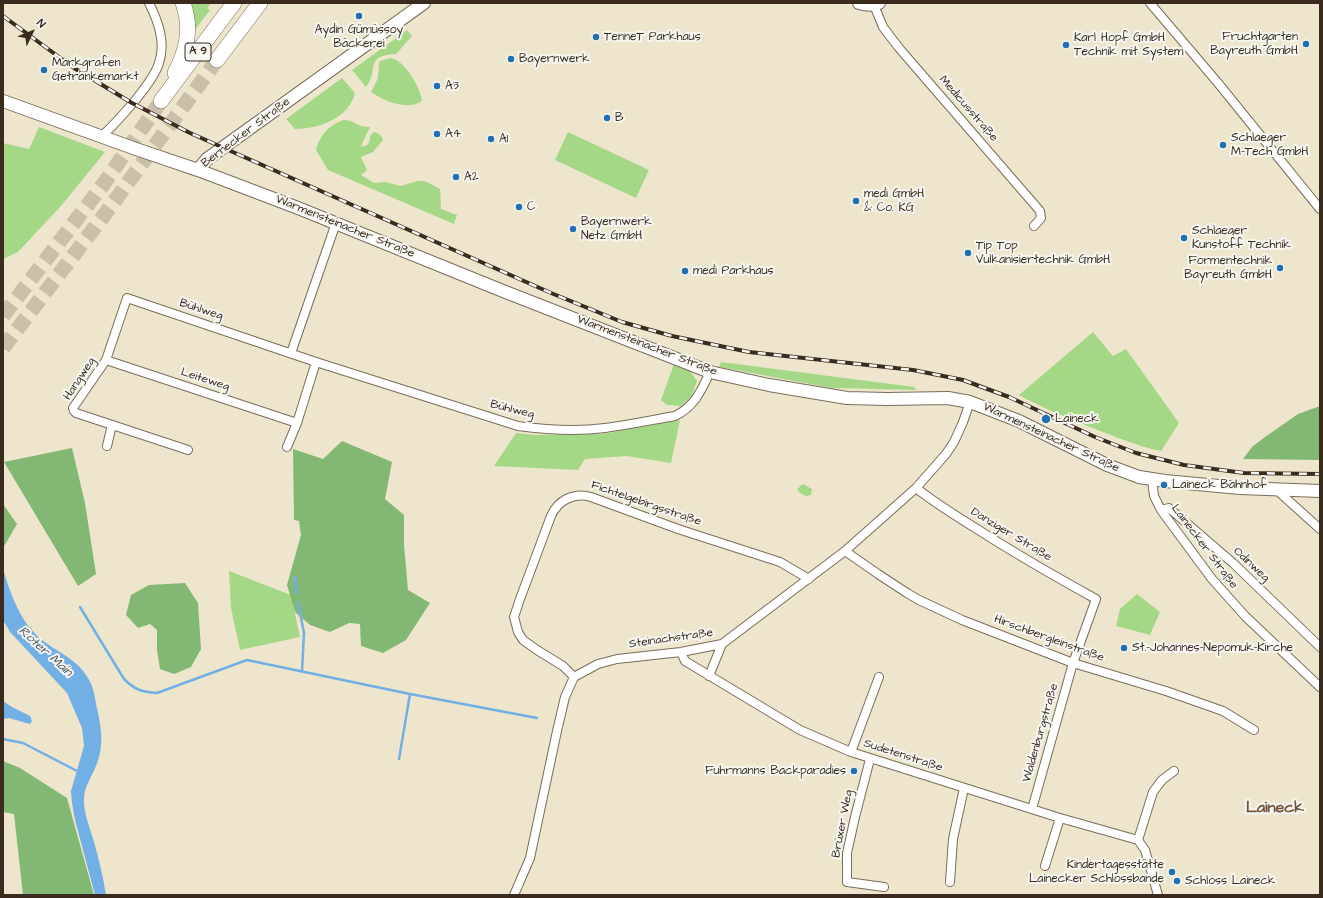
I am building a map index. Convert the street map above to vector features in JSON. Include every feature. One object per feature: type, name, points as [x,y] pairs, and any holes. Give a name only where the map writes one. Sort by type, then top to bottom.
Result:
[{"type":"highway","name":"A 9","points":[[183,3],[188,19],[186,44],[180,63],[161,101],[234,3]]},
{"type":"highway","name":"A 9","points":[[217,60],[260,3]]},
{"type":"street","points":[[102,136],[149,82],[159,63],[162,46],[160,28],[149,3]]},
{"type":"street","name":"Bernecker Straße","points":[[3,100],[198,170],[207,159],[424,3]]},
{"type":"street","points":[[859,3],[865,5],[876,4]]},
{"type":"street","points":[[1150,3],[1218,83],[1320,209]]},
{"type":"street","name":"Medicusstraße","points":[[876,4],[883,26],[899,48],[1040,211],[1041,218],[1034,226]]},
{"type":"street","name":"Warmensteinacher Straße","points":[[198,170],[336,223],[510,294],[710,372],[769,385],[847,398],[948,398],[970,402],[1019,421],[1107,465],[1139,478],[1240,488],[1320,492]]},
{"type":"street","points":[[291,353],[336,223]]},
{"type":"street","name":"Bühlweg","points":[[127,298],[316,362],[511,424],[541,429],[571,430],[604,428],[675,416],[685,411],[694,402],[710,372]]},
{"type":"street","name":"Hangweg","points":[[127,298],[106,360],[73,408],[74,411],[76,413],[188,450]]},
{"type":"street","name":"Leiteweg","points":[[106,360],[297,422]]},
{"type":"street","points":[[287,447],[297,422],[316,362]]},
{"type":"street","name":"Steinachstraße","points":[[574,677],[598,664],[617,659],[681,652],[722,644],[845,551],[916,488],[946,454],[954,442],[970,402]]},
{"type":"street","points":[[107,446],[112,425]]},
{"type":"street","name":"Lainecker Straße","points":[[1152,480],[1154,496],[1161,510],[1212,579],[1276,646],[1320,687]]},
{"type":"street","name":"Danziger Straße","points":[[916,488],[933,501],[993,539],[1054,576],[1096,599]]},
{"type":"street","points":[[1278,490],[1320,529]]},
{"type":"street","name":"Fichtelgebirgsstraße","points":[[574,677],[563,666],[523,640],[518,632],[514,617],[551,516],[558,504],[570,497],[583,495],[591,497],[673,527],[780,562],[809,579]]},
{"type":"street","name":"Odinweg","points":[[1161,510],[1169,508],[1228,559],[1320,647]]},
{"type":"street","name":"Hirschbergleinstraße","points":[[845,551],[919,600],[962,620],[1073,663],[1166,691],[1223,712],[1254,730]]},
{"type":"street","name":"Waldenburgstraße","points":[[1032,809],[1073,663],[1096,599]]},
{"type":"street","points":[[708,676],[722,644]]},
{"type":"street","name":"Sudetenstraße","points":[[681,652],[685,661],[708,676],[800,730],[851,752],[1060,818],[1138,840]]},
{"type":"street","points":[[514,895],[530,858],[565,697],[574,677]]},
{"type":"street","points":[[851,752],[879,677]]},
{"type":"street","name":"Brüxer Weg","points":[[870,759],[847,854],[847,882],[884,887]]},
{"type":"street","points":[[1158,895],[1145,850],[1138,840],[1153,792],[1162,780],[1174,771]]},
{"type":"street","points":[[950,882],[953,839],[964,788]]},
{"type":"street","points":[[1045,866],[1060,818]]},
{"type":"green space","points":[[190,3],[211,3],[207,8],[210,10],[192,34]]},
{"type":"green space","points":[[407,30],[412,36],[396,54],[379,57],[374,64],[372,75],[366,87],[352,70]]},
{"type":"green space","points":[[390,58],[401,63],[411,75],[419,89],[422,101],[410,105],[396,104],[382,99],[371,92],[378,78],[380,61]]},
{"type":"green space","points":[[342,78],[355,93],[352,102],[340,115],[314,127],[295,129],[286,119]]},
{"type":"green space","points":[[344,120],[370,127],[361,146],[367,145],[370,136],[374,132],[380,134],[383,140],[373,152],[361,157],[367,170],[361,175],[374,183],[385,182],[401,186],[417,181],[427,182],[440,189],[441,209],[457,215],[454,224],[328,170],[316,150],[322,135],[333,125]]},
{"type":"green space","points":[[39,127],[105,152],[61,206],[18,252],[3,259],[3,143],[29,149]]},
{"type":"green space","points":[[568,132],[649,170],[636,198],[555,160]]},
{"type":"green space","points":[[1093,332],[1113,356],[1126,349],[1179,423],[1161,451],[1134,444],[1090,427],[1019,395]]},
{"type":"green space","points":[[721,362],[914,387],[917,390],[832,388],[719,367]]},
{"type":"green space","points":[[674,364],[690,371],[697,381],[692,395],[681,406],[667,405],[661,400]]},
{"type":"green space","points":[[1320,406],[1320,460],[1243,459],[1252,447],[1298,414]]},
{"type":"green space","points":[[680,420],[671,463],[627,456],[585,459],[578,470],[494,466],[516,433],[535,435],[602,434]]},
{"type":"green space","points":[[342,441],[392,462],[385,499],[404,515],[404,545],[408,590],[430,603],[406,640],[383,653],[361,646],[360,624],[349,623],[330,632],[310,625],[295,612],[287,585],[301,535],[299,521],[294,520],[293,449],[323,459]]},
{"type":"green space","points":[[72,448],[85,503],[96,574],[78,586],[4,462]]},
{"type":"green space","points":[[803,484],[812,489],[811,495],[806,496],[800,493],[797,489]]},
{"type":"green space","points":[[3,504],[17,524],[3,548]]},
{"type":"green space","points":[[229,571],[291,595],[300,637],[240,650],[231,608]]},
{"type":"green space","points":[[185,583],[198,603],[201,649],[191,667],[174,674],[160,669],[157,650],[157,630],[150,624],[138,628],[126,615],[131,595],[149,585]]},
{"type":"green space","points":[[1137,594],[1160,612],[1150,635],[1116,626],[1120,609]]},
{"type":"green space","points":[[3,761],[20,768],[67,798],[94,895],[23,895],[14,814],[3,812]]},
{"type":"water","points":[[3,569],[17,608],[34,633],[77,664],[88,677],[92,686],[99,720],[101,743],[99,758],[86,789],[84,803],[106,895],[95,895],[75,820],[72,803],[71,791],[84,746],[82,728],[67,693],[10,632],[3,620]]},
{"type":"water","points":[[3,701],[30,716],[32,721],[30,724],[9,718],[3,719]]},
{"type":"waterway","points":[[295,577],[297,593]]},
{"type":"waterway","points":[[298,602],[304,633],[302,671]]},
{"type":"waterway","points":[[80,607],[124,679],[135,688],[147,692],[157,693],[247,660],[410,694],[537,718]]},
{"type":"waterway","points":[[399,759],[410,694]]},
{"type":"waterway","name":"Roter Main","points":[[3,739],[23,743],[79,772]]},
{"type":"tunnel","points":[[3,348],[111,206],[217,60]]},
{"type":"tunnel","points":[[3,316],[105,182],[161,101]]},
{"type":"railway","points":[[3,16],[74,68],[132,103],[190,133],[551,293],[622,322],[672,336],[749,352],[913,370],[963,380],[1009,397],[1095,437],[1136,453],[1184,465],[1244,473],[1320,474]]},
{"type":"place","name":"Aydin Gümüssoy Bäckerei","points":[[359,16]]},
{"type":"place","name":"TenneT Parkhaus","points":[[596,37]]},
{"type":"place","name":"Fruchtgarten Bayreuth GmbH","points":[[1306,44]]},
{"type":"place","name":"Karl Hopf GmbH Technik mit System","points":[[1066,45]]},
{"type":"place","name":"Bayernwerk","points":[[511,59]]},
{"type":"place","name":"Markgrafen Getränkemarkt","points":[[44,70]]},
{"type":"place","name":"A3","points":[[437,86]]},
{"type":"place","name":"B","points":[[607,118]]},
{"type":"place","name":"A4","points":[[437,134]]},
{"type":"place","name":"A1","points":[[491,139]]},
{"type":"place","name":"Schlaeger M-Tech GmbH","points":[[1223,145]]},
{"type":"place","name":"A2","points":[[456,177]]},
{"type":"place","name":"medi GmbH & Co. KG","points":[[856,201]]},
{"type":"place","name":"C","points":[[519,207]]},
{"type":"place","name":"Bayernwerk Netz GmbH","points":[[573,229]]},
{"type":"place","name":"Schlaeger Kunstoff Technik","points":[[1184,238]]},
{"type":"place","name":"Tip Top Vulkanisiertechnik GmbH","points":[[968,253]]},
{"type":"place","name":"Formentechnik Bayreuth GmbH","points":[[1280,268]]},
{"type":"place","name":"medi Parkhaus","points":[[685,271]]},
{"type":"place","name":"Laineck","points":[[1046,419]]},
{"type":"place","name":"Laineck Bahnhof","points":[[1164,485]]},
{"type":"place","name":"St.-Johannes-Nepomuk-Kirche","points":[[1124,648]]},
{"type":"place","name":"Fuhrmanns Backparadies","points":[[854,771]]},
{"type":"place","name":"Kindertagesstätte Lainecker Schlossbande","points":[[1172,872]]},
{"type":"place","name":"Schloss Laineck","points":[[1177,881]]},
{"type":"district","name":"Laineck","points":[[1275,809]]}]
